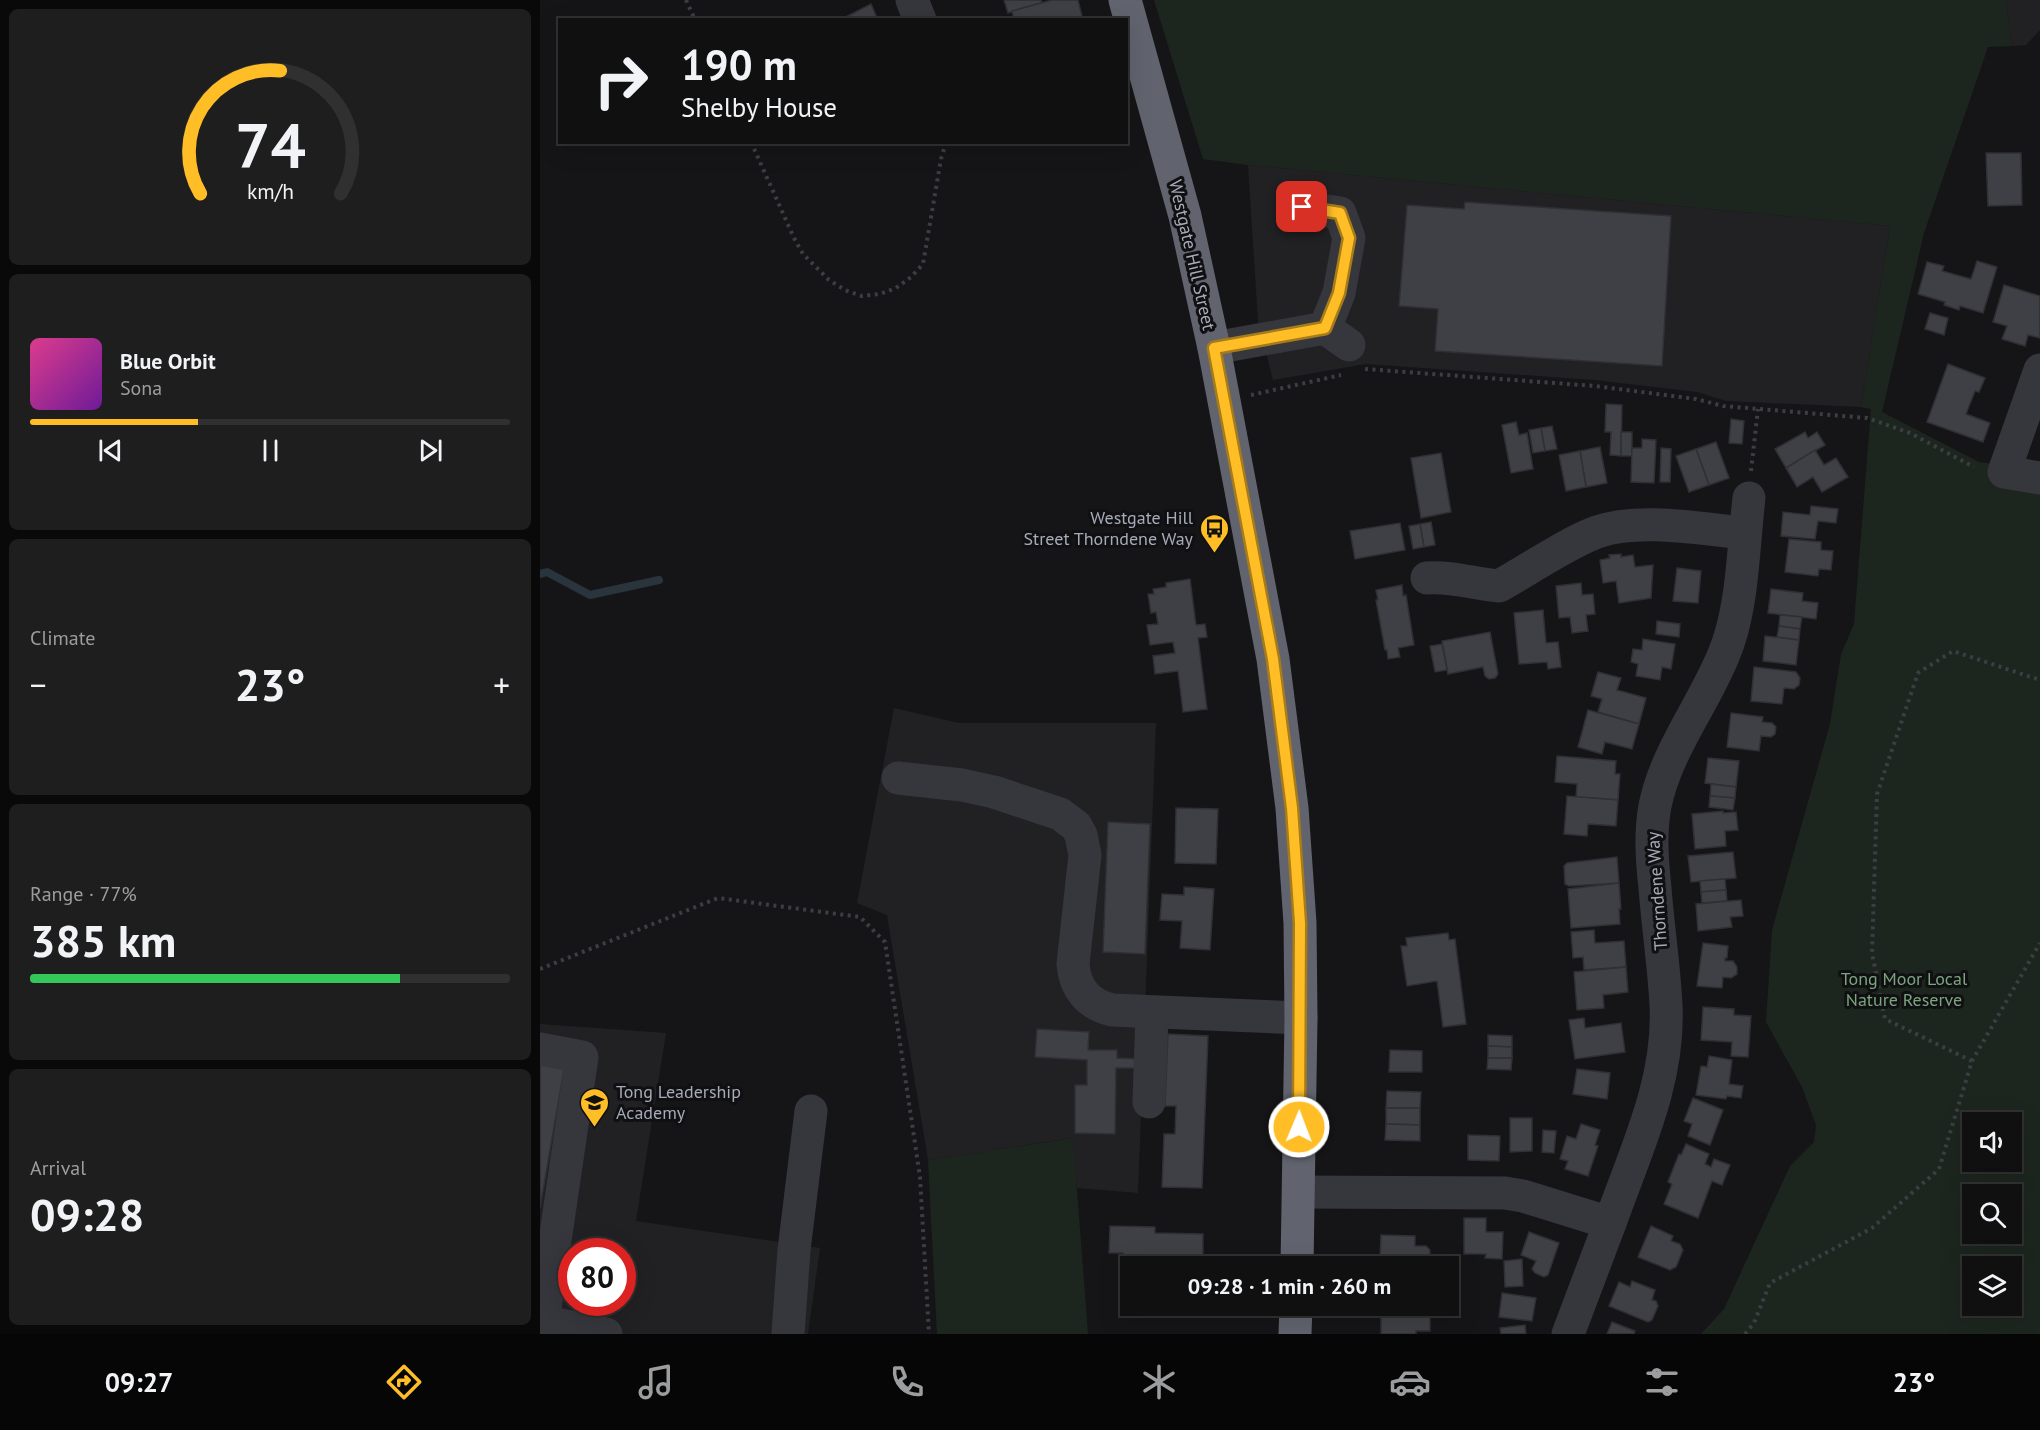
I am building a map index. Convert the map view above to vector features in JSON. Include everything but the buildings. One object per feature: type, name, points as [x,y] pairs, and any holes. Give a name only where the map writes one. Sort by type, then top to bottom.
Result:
[{"type":"highway","name":"Westgate Hill Street","points":[[1125,0],[1128,18]]},
{"type":"highway","name":"Westgate Hill Street","points":[[1128,21],[1135,70],[1185,216],[1214,348],[1273,659],[1292,808],[1300,923],[1297,1256]]},
{"type":"highway","points":[[1295,1334],[1296,1316]]},
{"type":"street","points":[[912,0],[919,18]]},
{"type":"street","points":[[1214,348],[1345,354],[1339,293],[1349,238],[1340,213],[1302,207]]},
{"type":"street","points":[[2040,370],[2004,472],[2040,478]]},
{"type":"street","name":"Thorndene Way","points":[[1568,1334],[1657,1090],[1665,1036],[1666,1006],[1652,860],[1655,806],[1670,759],[1715,675],[1736,622],[1749,498]]},
{"type":"street","points":[[1427,578],[1444,576],[1483,585],[1499,586],[1597,532],[1624,526],[1673,526],[1745,533]]},
{"type":"street","points":[[898,778],[962,785],[994,792],[1060,814],[1068,819],[1081,835],[1085,855],[1073,964],[1078,985],[1084,994],[1102,1007],[1152,1012],[1301,1018]]},
{"type":"street","points":[[1149,1102],[1152,1012]]},
{"type":"street","points":[[540,1049],[582,1057],[542,1321],[606,1334]]},
{"type":"street","points":[[788,1334],[794,1250],[811,1111]]},
{"type":"street","points":[[1299,1192],[1505,1193],[1523,1196],[1610,1222]]},
{"type":"path","points":[[686,0],[694,18]]},
{"type":"path","points":[[752,144],[803,254],[829,280],[844,290],[862,296],[880,294],[896,288],[923,264],[945,144]]},
{"type":"path","points":[[1224,401],[1345,354],[1696,399],[1723,406],[1867,418],[1910,433],[1986,473],[2004,472]]},
{"type":"path","points":[[1749,498],[1758,409]]},
{"type":"path","points":[[1972,1062],[1884,1019],[1872,953],[1876,794],[1918,673],[1953,651],[2040,680]]},
{"type":"path","points":[[540,969],[718,898],[860,917],[885,942],[920,1177],[929,1334]]},
{"type":"path","points":[[1745,1334],[1754,1323],[1770,1283],[1872,1228],[1939,1169],[1972,1062],[2040,943]]},
{"type":"shaded area","points":[[2006,0],[2040,0],[2040,30],[2026,45],[2012,46]]},
{"type":"shaded area","points":[[1248,165],[1890,226],[1861,407],[1726,401],[1697,392],[1594,380],[1366,364],[1273,380],[1258,321]]},
{"type":"shaded area","points":[[894,708],[959,723],[1156,723],[1138,1193],[1077,1188],[1072,1138],[928,1160],[887,915],[857,903]]},
{"type":"shaded area","name":"Tong Leadership Academy","points":[[540,1024],[666,1033],[636,1221],[820,1248],[808,1334],[540,1334]]},
{"type":"green space","name":"Tong Moor Local Nature Reserve","points":[[1154,0],[2006,0],[2012,46],[1988,47],[1924,233],[1882,412],[1979,462],[2040,470],[2040,1334],[1701,1334],[1724,1309],[1790,1166],[1814,1142],[1816,1125],[1802,1087],[1766,1022],[1772,930],[1830,724],[1841,654],[1854,624],[1871,409],[1861,407],[1890,226],[1203,159]]},
{"type":"green space","points":[[1073,1138],[1088,1334],[937,1334],[928,1160]]},
{"type":"waterway","points":[[540,574],[547,572],[590,595],[659,580]]},
{"type":"place","name":"Westgate Hill Street Thorndene Way","points":[[1214,554]]},
{"type":"place","name":"Tong Leadership Academy","points":[[595,1128]]},
{"type":"route","points":[[1299,1127],[1300,923],[1292,808],[1273,659],[1214,348],[1325,328],[1339,293],[1349,238],[1340,213],[1302,207]]}]
